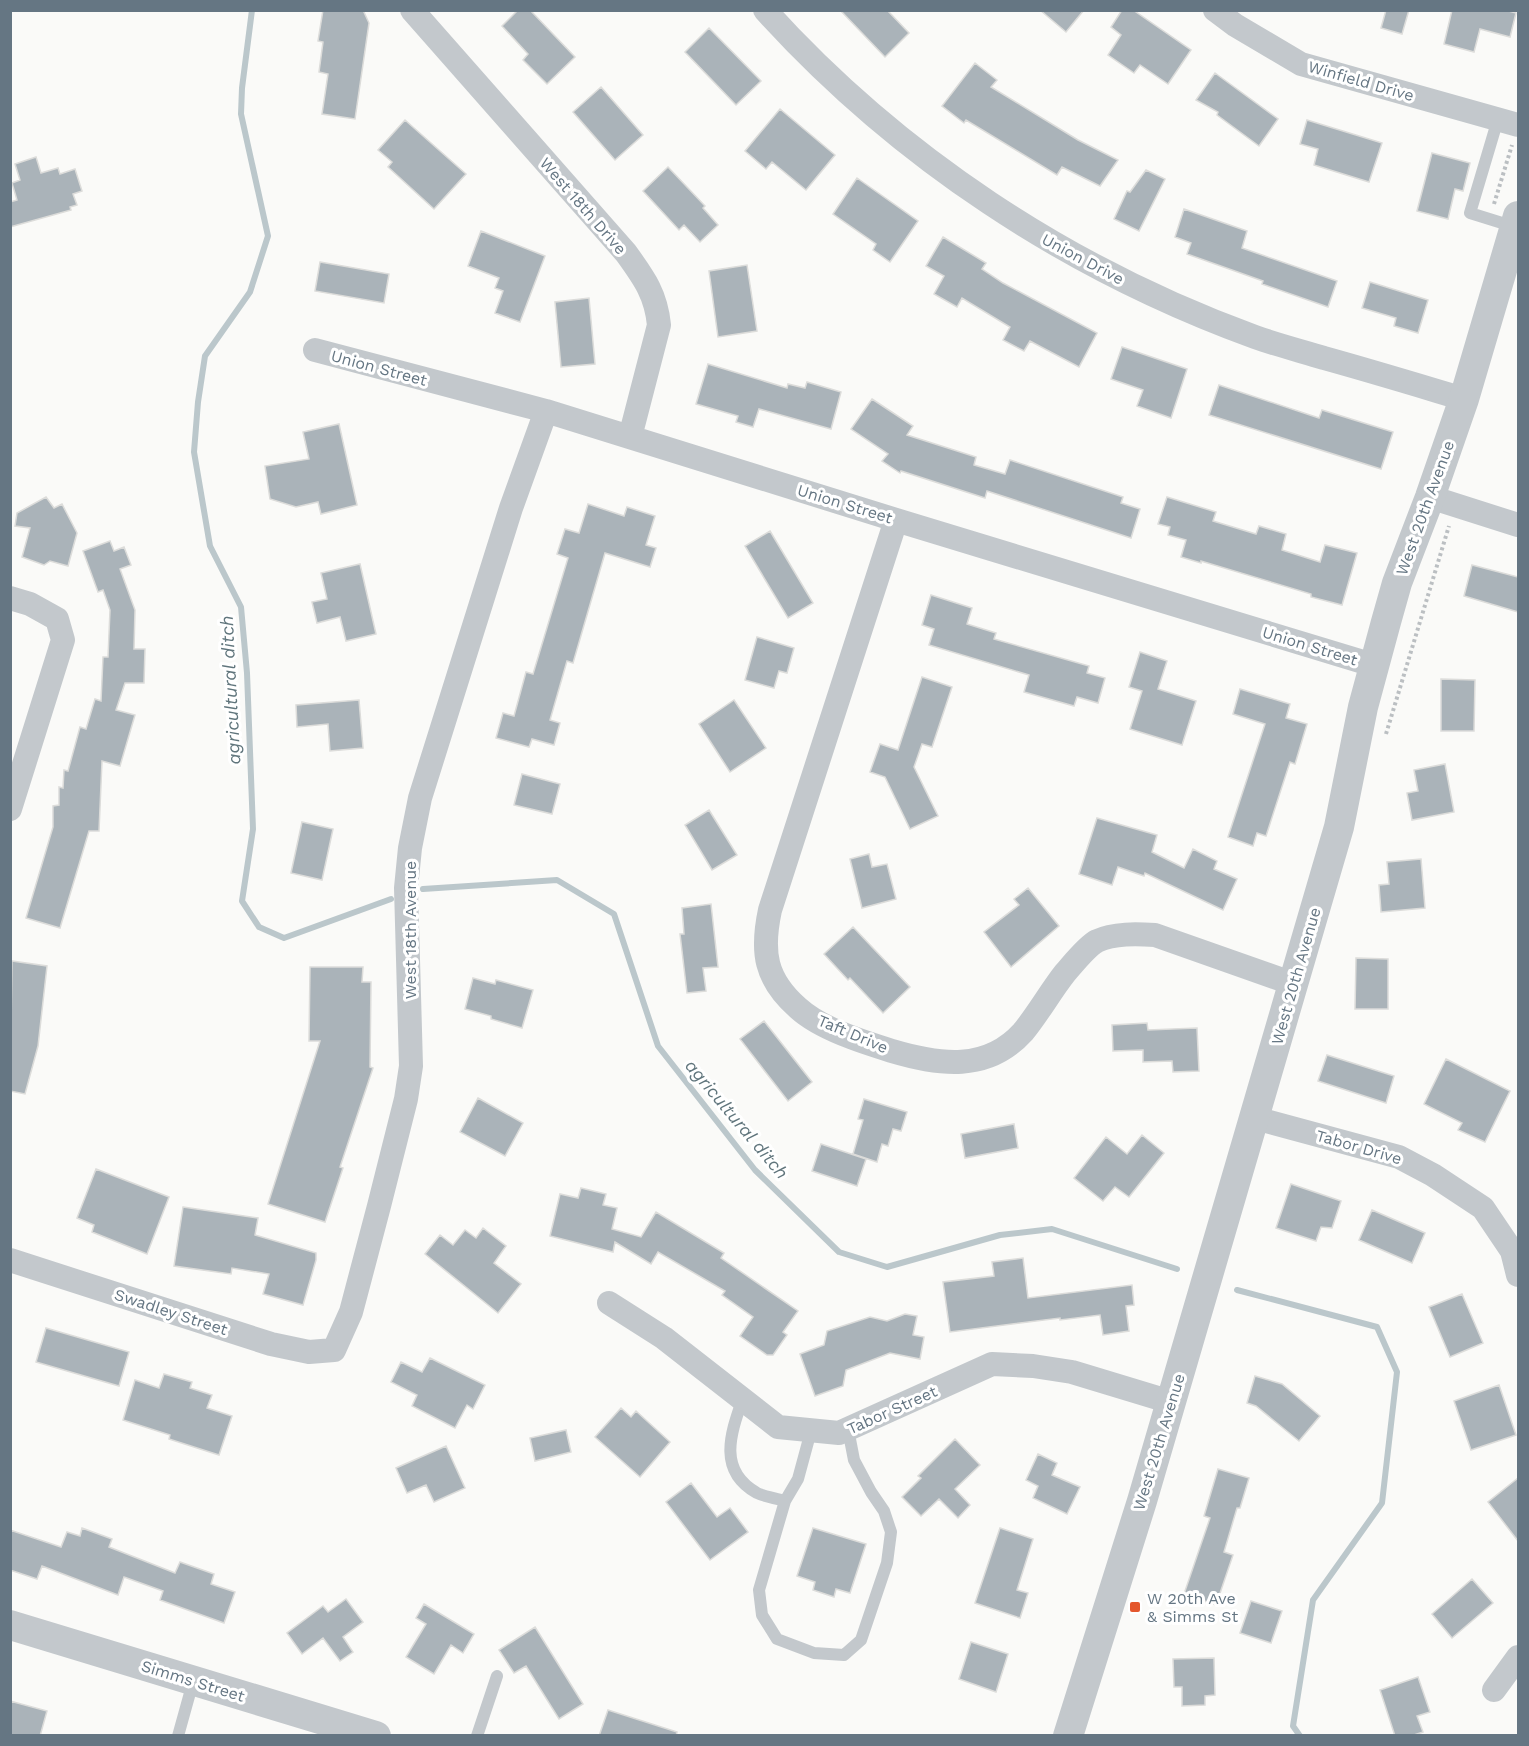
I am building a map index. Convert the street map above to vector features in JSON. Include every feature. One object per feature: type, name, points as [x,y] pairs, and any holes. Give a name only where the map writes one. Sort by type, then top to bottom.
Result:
[{"type":"street","name":"West 18th Drive","points":[[412,10],[626,254],[651,289],[657,307],[659,325],[630,437]]},
{"type":"street","name":"Union Drive","points":[[765,10],[855,101],[937,166],[1029,230],[1096,268],[1173,304],[1256,337],[1464,399]]},
{"type":"street","name":"Winfield Drive","points":[[1215,10],[1235,26],[1301,64],[1508,122]]},
{"type":"street","name":"West 20th Avenue","points":[[1068,1736],[1171,1402],[1339,827],[1373,665],[1397,584],[1464,399],[1517,221]]},
{"type":"street","name":"Union Street","points":[[315,350],[546,411],[1373,665]]},
{"type":"street","name":"West 18th Avenue","points":[[334,1350],[351,1312],[406,1099],[411,1066],[406,888],[410,848],[420,798],[511,508],[546,411]]},
{"type":"street","points":[[1430,497],[1518,525]]},
{"type":"street","name":"Taft Drive","points":[[896,520],[770,910],[764,936],[766,957],[772,976],[783,995],[801,1011],[860,1041],[906,1055],[951,1062],[968,1062],[989,1058],[1005,1049],[1023,1031],[1075,962],[1096,941],[1137,934],[1155,935],[1294,984]]},
{"type":"street","points":[[10,598],[30,604],[57,620],[63,640],[10,809]]},
{"type":"street","name":"Tabor Drive","points":[[1255,1118],[1400,1157],[1433,1175],[1483,1208],[1512,1251],[1518,1275]]},
{"type":"street","name":"Swadley Street","points":[[10,1260],[271,1344],[309,1352],[334,1350]]},
{"type":"street","name":"Tabor Street","points":[[609,1303],[664,1338],[778,1427],[839,1433],[992,1364],[1033,1366],[1072,1372],[1171,1402]]},
{"type":"street","name":"Simms Street","points":[[10,1625],[376,1736]]},
{"type":"street","points":[[1494,1690],[1518,1657]]},
{"type":"lane","points":[[1508,122],[1470,213],[1517,221]]},
{"type":"lane","points":[[742,1401],[732,1430],[729,1453],[737,1477],[758,1494],[785,1501]]},
{"type":"lane","points":[[811,1431],[798,1479],[785,1501],[759,1590],[762,1615],[777,1639],[814,1653],[844,1655],[861,1640],[887,1563],[891,1532],[884,1512],[855,1460],[848,1429]]},
{"type":"lane","points":[[477,1736],[496,1676]]},
{"type":"lane","points":[[178,1736],[194,1681]]},
{"type":"building","points":[[323,10],[363,10],[369,23],[355,119],[322,114],[328,74],[319,72],[323,42],[318,41]]},
{"type":"building","points":[[518,10],[530,10],[575,57],[547,84],[523,60],[528,54],[502,26]]},
{"type":"building","points":[[840,10],[887,10],[909,33],[885,57]]},
{"type":"building","points":[[1040,10],[1084,10],[1066,32]]},
{"type":"building","points":[[1122,10],[1133,10],[1191,50],[1168,84],[1140,65],[1134,73],[1108,55],[1121,35],[1111,27]]},
{"type":"building","points":[[1386,10],[1409,10],[1402,34],[1381,28]]},
{"type":"building","points":[[1452,10],[1505,10],[1516,13],[1510,37],[1480,29],[1474,52],[1444,44]]},
{"type":"building","points":[[709,28],[761,81],[736,105],[685,52]]},
{"type":"building","points":[[975,63],[997,80],[991,87],[1078,140],[1118,160],[1100,186],[1062,167],[1057,175],[966,120],[964,123],[942,106]]},
{"type":"building","points":[[1215,73],[1278,119],[1259,146],[1217,115],[1218,112],[1196,100]]},
{"type":"building","points":[[601,87],[643,135],[615,160],[573,112]]},
{"type":"building","points":[[780,109],[835,155],[806,190],[772,162],[766,169],[745,151]]},
{"type":"building","points":[[405,120],[466,174],[434,209],[388,167],[392,162],[378,150]]},
{"type":"building","points":[[1307,120],[1382,143],[1369,182],[1314,165],[1318,149],[1300,144]]},
{"type":"building","points":[[1432,153],[1470,163],[1463,191],[1455,189],[1448,219],[1417,211]]},
{"type":"building","points":[[36,157],[41,173],[58,168],[60,174],[75,169],[82,191],[73,194],[77,205],[70,207],[71,210],[10,227],[10,202],[17,200],[12,183],[20,180],[15,164]]},
{"type":"building","points":[[668,167],[705,206],[703,208],[718,225],[700,242],[684,225],[679,230],[643,191]]},
{"type":"building","points":[[1146,170],[1165,179],[1139,231],[1114,219],[1127,191],[1130,192]]},
{"type":"building","points":[[857,178],[918,221],[890,262],[873,250],[876,244],[833,214]]},
{"type":"building","points":[[1184,209],[1247,231],[1242,248],[1337,281],[1328,307],[1187,254],[1191,243],[1175,237]]},
{"type":"building","points":[[481,231],[545,256],[520,322],[495,313],[503,291],[495,288],[499,278],[468,266]]},
{"type":"building","points":[[943,237],[986,263],[982,269],[1003,283],[1097,333],[1079,367],[1030,341],[1024,351],[1003,340],[1010,327],[962,298],[957,307],[934,294],[944,276],[926,266]]},
{"type":"building","points":[[320,262],[389,274],[384,303],[315,291]]},
{"type":"building","points":[[747,265],[757,331],[718,337],[709,271]]},
{"type":"building","points":[[1370,282],[1428,300],[1418,333],[1394,326],[1396,318],[1362,308]]},
{"type":"building","points":[[589,298],[595,364],[561,367],[555,302]]},
{"type":"building","points":[[1122,347],[1187,369],[1171,418],[1137,406],[1143,390],[1111,379]]},
{"type":"building","points":[[708,364],[787,388],[788,384],[805,388],[807,382],[841,392],[831,429],[759,409],[753,427],[736,422],[738,416],[696,404]]},
{"type":"building","points":[[1219,385],[1319,418],[1322,410],[1393,432],[1381,469],[1209,415]]},
{"type":"building","points":[[872,399],[913,426],[907,435],[976,457],[974,465],[1005,474],[1010,460],[1123,497],[1121,503],[1140,509],[1131,538],[987,491],[985,498],[901,471],[900,473],[882,461],[888,454],[851,429]]},
{"type":"building","points":[[339,424],[357,505],[321,514],[318,502],[296,507],[270,499],[265,466],[309,459],[303,432]]},
{"type":"building","points":[[46,497],[54,508],[62,504],[77,533],[68,566],[50,561],[44,565],[22,557],[30,528],[15,526],[17,513]]},
{"type":"building","points":[[1167,497],[1216,512],[1213,521],[1256,534],[1259,526],[1286,534],[1282,550],[1320,562],[1325,545],[1357,553],[1342,605],[1201,561],[1201,563],[1181,557],[1186,540],[1168,535],[1170,527],[1158,524]]},
{"type":"building","points":[[588,504],[624,516],[627,507],[655,516],[646,545],[656,548],[650,567],[605,553],[573,663],[567,661],[550,720],[560,723],[554,745],[532,739],[529,747],[496,738],[503,713],[514,716],[526,672],[533,674],[568,558],[557,554],[565,529],[579,533]]},
{"type":"building","points":[[770,531],[813,603],[788,618],[745,546]]},
{"type":"building","points":[[110,541],[114,551],[124,547],[131,565],[120,569],[135,610],[134,649],[145,649],[144,683],[125,683],[116,710],[135,715],[120,766],[102,761],[99,831],[89,831],[60,928],[26,918],[53,827],[53,806],[59,805],[59,787],[63,788],[64,770],[68,771],[80,727],[86,729],[95,699],[101,701],[103,657],[108,657],[110,610],[103,590],[98,592],[83,551]]},
{"type":"building","points":[[360,564],[376,634],[346,641],[340,617],[317,623],[312,602],[327,599],[321,573]]},
{"type":"building","points":[[1472,565],[1518,577],[1518,612],[1464,596]]},
{"type":"building","points":[[931,595],[972,608],[967,624],[996,633],[994,639],[1089,666],[1087,673],[1105,678],[1098,703],[1077,697],[1074,706],[1024,692],[1029,675],[929,645],[934,629],[922,625]]},
{"type":"building","points":[[757,637],[794,648],[787,673],[779,671],[774,688],[745,680]]},
{"type":"building","points":[[1140,652],[1167,661],[1158,689],[1196,701],[1182,745],[1130,729],[1142,691],[1129,687]]},
{"type":"building","points":[[922,677],[952,687],[932,747],[922,744],[914,767],[938,816],[910,829],[885,777],[870,772],[880,744],[898,750]]},
{"type":"building","points":[[1441,679],[1475,680],[1474,731],[1441,731]]},
{"type":"building","points":[[1240,689],[1290,704],[1286,718],[1307,724],[1295,764],[1290,762],[1266,836],[1257,833],[1253,846],[1228,837],[1265,724],[1233,714]]},
{"type":"building","points":[[359,700],[363,748],[330,751],[328,724],[297,727],[296,705]]},
{"type":"building","points":[[734,700],[766,748],[730,772],[699,724]]},
{"type":"building","points":[[1445,764],[1454,812],[1412,820],[1407,793],[1418,791],[1414,770]]},
{"type":"building","points":[[522,774],[560,784],[552,814],[514,805]]},
{"type":"building","points":[[709,810],[737,855],[712,870],[685,825]]},
{"type":"building","points":[[1097,818],[1157,835],[1152,852],[1184,868],[1193,849],[1217,861],[1214,869],[1237,879],[1223,910],[1145,873],[1144,876],[1118,867],[1112,885],[1079,874]]},
{"type":"building","points":[[302,822],[333,829],[322,880],[291,873]]},
{"type":"building","points":[[869,854],[872,867],[887,864],[896,899],[862,908],[850,859]]},
{"type":"building","points":[[1421,859],[1425,908],[1381,912],[1379,885],[1389,884],[1387,862]]},
{"type":"building","points":[[1028,888],[1059,926],[1011,967],[984,932],[1019,905],[1014,899]]},
{"type":"building","points":[[711,904],[718,967],[703,968],[706,991],[687,993],[680,934],[684,934],[682,908]]},
{"type":"building","points":[[853,927],[910,987],[883,1013],[824,954]]},
{"type":"building","points":[[1356,958],[1388,959],[1388,1009],[1355,1009]]},
{"type":"building","points":[[12,961],[47,966],[38,1046],[25,1094],[10,1091]]},
{"type":"building","points":[[310,967],[363,967],[362,982],[371,982],[370,1067],[373,1068],[340,1167],[343,1168],[325,1222],[268,1204],[320,1041],[309,1041]]},
{"type":"building","points":[[473,978],[495,984],[496,980],[533,990],[522,1028],[465,1009]]},
{"type":"building","points":[[764,1021],[812,1082],[788,1101],[740,1039]]},
{"type":"building","points":[[1147,1023],[1148,1030],[1197,1028],[1199,1071],[1173,1072],[1172,1061],[1143,1062],[1143,1050],[1113,1051],[1112,1025]]},
{"type":"building","points":[[1327,1055],[1394,1076],[1386,1103],[1318,1081]]},
{"type":"building","points":[[1446,1059],[1510,1091],[1485,1142],[1458,1130],[1462,1123],[1424,1104]]},
{"type":"building","points":[[478,1098],[523,1123],[505,1156],[460,1132]]},
{"type":"building","points":[[864,1099],[907,1112],[901,1131],[893,1129],[888,1146],[882,1144],[877,1162],[853,1154],[863,1120],[858,1119]]},
{"type":"building","points":[[1014,1124],[1018,1148],[965,1158],[961,1134]]},
{"type":"building","points":[[1142,1135],[1164,1153],[1129,1197],[1115,1187],[1103,1201],[1074,1178],[1106,1137],[1127,1154]]},
{"type":"building","points":[[821,1144],[866,1159],[857,1186],[812,1171]]},
{"type":"building","points":[[96,1169],[169,1197],[147,1254],[92,1232],[94,1225],[77,1218]]},
{"type":"building","points":[[1291,1184],[1341,1201],[1332,1228],[1321,1227],[1316,1241],[1276,1228]]},
{"type":"building","points":[[581,1188],[606,1194],[603,1205],[617,1208],[612,1229],[641,1237],[656,1212],[724,1253],[721,1258],[798,1311],[783,1332],[787,1335],[773,1355],[767,1355],[740,1336],[753,1317],[722,1295],[725,1291],[658,1252],[651,1264],[615,1242],[613,1252],[550,1236],[560,1194],[578,1198]]},
{"type":"building","points":[[183,1207],[258,1218],[255,1235],[316,1253],[303,1305],[263,1294],[269,1274],[232,1268],[231,1274],[174,1266]]},
{"type":"building","points":[[1372,1210],[1425,1233],[1412,1263],[1359,1240]]},
{"type":"building","points":[[483,1228],[506,1246],[494,1263],[521,1284],[498,1313],[425,1254],[440,1235],[453,1245],[465,1230],[476,1238]]},
{"type":"building","points":[[1023,1258],[1028,1298],[1132,1285],[1134,1305],[1126,1306],[1129,1331],[1103,1335],[1100,1315],[950,1332],[943,1282],[994,1276],[992,1262]]},
{"type":"building","points":[[1462,1294],[1483,1343],[1450,1357],[1429,1307]]},
{"type":"building","points":[[905,1314],[917,1316],[913,1335],[924,1337],[920,1359],[890,1353],[846,1370],[843,1386],[815,1396],[800,1354],[824,1345],[827,1331],[870,1317],[887,1321]]},
{"type":"building","points":[[46,1328],[129,1352],[119,1386],[36,1362]]},
{"type":"building","points":[[430,1358],[485,1385],[473,1409],[467,1405],[455,1428],[412,1406],[417,1395],[391,1382],[401,1362],[422,1372]]},
{"type":"building","points":[[164,1374],[192,1382],[190,1388],[212,1395],[207,1408],[232,1416],[219,1455],[169,1439],[170,1435],[123,1420],[135,1380],[159,1388]]},
{"type":"building","points":[[1255,1376],[1282,1384],[1320,1416],[1299,1441],[1256,1406],[1247,1403]]},
{"type":"building","points":[[1499,1385],[1516,1435],[1471,1450],[1454,1401]]},
{"type":"building","points":[[621,1408],[631,1417],[636,1411],[670,1442],[640,1477],[595,1437]]},
{"type":"building","points":[[566,1430],[571,1452],[535,1461],[530,1438]]},
{"type":"building","points":[[955,1439],[980,1465],[955,1489],[970,1505],[958,1518],[939,1499],[921,1516],[902,1497],[921,1478],[918,1476]]},
{"type":"building","points":[[446,1446],[465,1488],[434,1502],[426,1485],[407,1493],[396,1468]]},
{"type":"building","points":[[1038,1454],[1057,1463],[1052,1475],[1080,1487],[1067,1514],[1033,1498],[1038,1486],[1026,1480]]},
{"type":"building","points":[[1218,1469],[1249,1478],[1224,1552],[1233,1555],[1216,1605],[1184,1594],[1210,1518],[1204,1516]]},
{"type":"building","points":[[1518,1478],[1518,1541],[1488,1502]]},
{"type":"building","points":[[691,1483],[717,1517],[730,1508],[748,1532],[710,1560],[666,1502]]},
{"type":"building","points":[[82,1528],[112,1539],[109,1547],[175,1573],[180,1562],[214,1574],[211,1584],[235,1592],[224,1623],[160,1600],[163,1591],[124,1577],[118,1595],[42,1566],[37,1579],[10,1570],[10,1530],[61,1547],[67,1532],[80,1536]]},
{"type":"building","points":[[813,1528],[866,1544],[850,1593],[836,1589],[834,1597],[813,1590],[815,1582],[797,1576]]},
{"type":"building","points":[[1000,1528],[1033,1539],[1017,1590],[1028,1593],[1020,1618],[975,1603]]},
{"type":"building","points":[[1472,1579],[1493,1603],[1452,1638],[1432,1614]]},
{"type":"building","points":[[346,1599],[363,1622],[343,1637],[353,1652],[340,1661],[323,1638],[302,1654],[287,1633],[323,1606],[328,1612]]},
{"type":"building","points":[[1251,1601],[1282,1611],[1271,1643],[1240,1633]]},
{"type":"building","points":[[424,1604],[474,1634],[463,1653],[451,1645],[434,1674],[406,1657],[426,1624],[416,1618]]},
{"type":"building","points":[[535,1627],[583,1704],[559,1719],[526,1666],[514,1673],[499,1650]]},
{"type":"building","points":[[971,1642],[1008,1654],[996,1692],[959,1679]]},
{"type":"building","points":[[1214,1658],[1215,1695],[1205,1696],[1205,1705],[1182,1706],[1182,1687],[1174,1687],[1173,1659]]},
{"type":"building","points":[[1418,1677],[1430,1712],[1417,1716],[1423,1732],[1411,1736],[1395,1736],[1380,1690]]},
{"type":"building","points":[[10,1701],[47,1711],[40,1736],[10,1736]]},
{"type":"building","points":[[608,1710],[677,1732],[676,1736],[599,1736]]},
{"type":"waterway","name":"agricultural ditch","points":[[252,10],[241,114],[268,236],[250,292],[205,356],[194,452],[210,546],[241,607],[247,673],[253,829],[242,901],[259,927],[284,938],[391,899]]},
{"type":"waterway","name":"agricultural ditch","points":[[423,889],[557,880],[614,914],[658,1046],[755,1170],[839,1252],[887,1267],[1000,1235],[1052,1229],[1177,1269]]},
{"type":"waterway","name":"agricultural ditch","points":[[1237,1290],[1377,1327],[1397,1372],[1382,1503],[1313,1600],[1293,1726],[1300,1736]]},
{"type":"place","name":"W 20th Ave & Simms St","points":[[1135,1607]]}]
